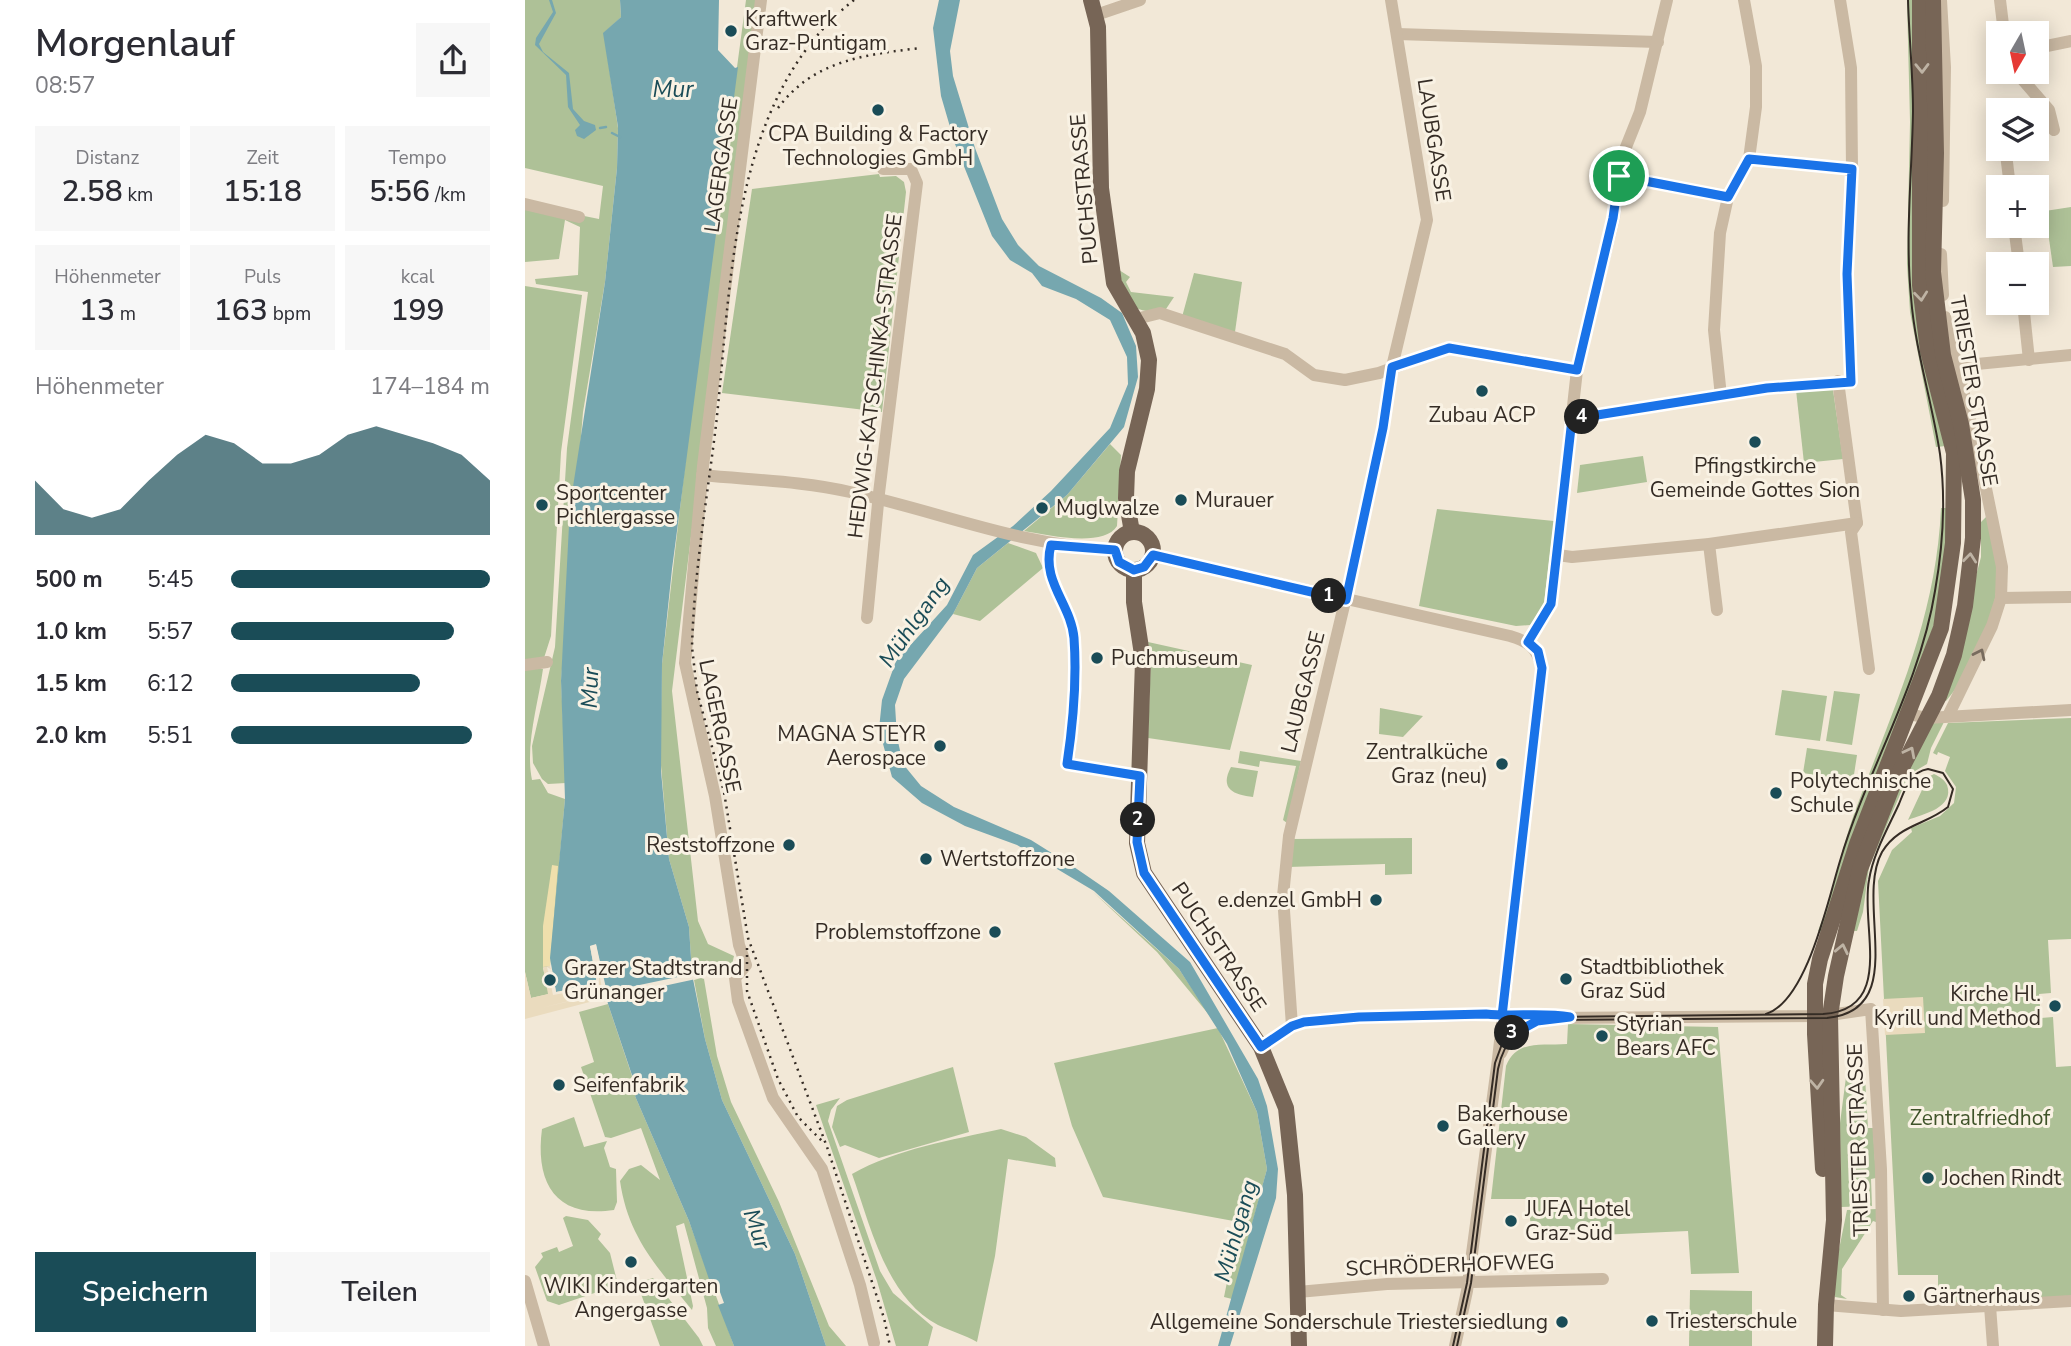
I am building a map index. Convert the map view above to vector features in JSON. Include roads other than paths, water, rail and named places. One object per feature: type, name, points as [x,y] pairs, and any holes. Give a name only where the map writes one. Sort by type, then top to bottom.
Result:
[{"type":"main road","name":"TRIESTER STRASSE","points":[[1825,1346],[1834,1220],[1820,959],[1857,844],[1941,628],[1956,504],[1954,453],[1928,351],[1920,285],[1920,0]]},
{"type":"main road","name":"TRIESTER STRASSE","points":[[1815,1346],[1815,1306],[1824,1222],[1823,1016],[1860,869],[1892,787],[1927,718],[1954,655],[1965,606],[1973,538],[1973,500],[1961,424],[1943,355],[1933,272],[1937,153],[1933,0]]},
{"type":"main road","name":"PUCHSTRASSE","points":[[1093,8],[1100,162],[1107,242],[1117,293],[1143,333],[1149,374],[1127,471],[1126,498],[1132,532]]},
{"type":"main road","points":[[1132,532],[1147,537],[1152,544],[1153,555],[1144,567],[1134,570],[1119,562],[1115,550],[1122,537],[1132,532]]},
{"type":"main road","name":"PUCHSTRASSE","points":[[1134,570],[1134,602],[1143,661],[1137,842],[1144,873],[1261,1047],[1279,1088],[1290,1132],[1299,1346]]},
{"type":"street","name":"LAGERGASSE","points":[[761,0],[702,475],[685,663],[716,796],[739,945],[746,965],[735,978],[738,1001],[773,1098],[822,1169],[860,1285],[874,1343]]},
{"type":"street","points":[[1093,8],[1140,0]]},
{"type":"street","name":"LAUBGASSE","points":[[1292,1026],[1283,896],[1289,836],[1346,600],[1383,428],[1392,367],[1427,220],[1391,0]]},
{"type":"street","points":[[1528,642],[1549,611],[1558,555],[1577,370],[1613,218],[1624,152],[1640,112],[1667,0]]},
{"type":"street","points":[[1721,396],[1714,330],[1720,233],[1728,197],[1749,159],[1756,77],[1744,0]]},
{"type":"street","points":[[1840,0],[1851,68],[1852,169],[1845,382],[1857,523],[1851,532],[1869,669]]},
{"type":"street","name":"TRIESTER STRASSE","points":[[1941,0],[1945,67],[1941,264],[1945,317],[1997,537],[2001,598],[1983,647],[1949,714]]},
{"type":"street","points":[[2000,0],[2003,21]]},
{"type":"street","points":[[1397,34],[1658,42]]},
{"type":"street","points":[[2049,46],[2071,41]]},
{"type":"street","points":[[2026,84],[2049,110],[2054,130]]},
{"type":"street","points":[[1749,159],[1852,169]]},
{"type":"street","name":"HEDWIG-KATSCHINKA-STRASSE","points":[[867,618],[917,183],[911,169],[883,169]]},
{"type":"street","points":[[1619,176],[1728,197]]},
{"type":"street","points":[[525,204],[579,217]]},
{"type":"street","points":[[1136,319],[1160,313],[1285,354],[1314,375],[1345,380],[1449,348],[1577,370]]},
{"type":"street","points":[[2024,315],[2029,360]]},
{"type":"street","points":[[1956,366],[2071,355]]},
{"type":"street","points":[[1572,419],[1721,396],[1845,382]]},
{"type":"street","points":[[702,475],[848,491],[1017,538],[1051,545],[1115,550]]},
{"type":"street","points":[[1558,555],[1572,557],[1709,544],[1857,523]]},
{"type":"street","points":[[1709,544],[1717,610]]},
{"type":"street","points":[[1051,545],[1047,564],[1050,577],[1069,617],[1074,638],[1072,730],[1067,764],[1140,776]]},
{"type":"street","points":[[1153,555],[1528,642],[1538,651],[1542,668],[1498,1059],[1468,1283],[1455,1346]]},
{"type":"street","points":[[2001,598],[2071,597]]},
{"type":"street","points":[[525,665],[547,662]]},
{"type":"street","points":[[1909,714],[1927,718],[1949,714],[2071,710]]},
{"type":"street","name":"TRIESTER STRASSE","points":[[1823,1016],[1871,1009],[1881,1169],[1884,1310]]},
{"type":"street","points":[[1261,1047],[1292,1026],[1359,1017],[1554,1014],[1570,1017]]},
{"type":"street","points":[[1502,1016],[1507,1030],[1513,1034]]},
{"type":"street","points":[[1498,1059],[1513,1034],[1537,1021],[1570,1017],[1823,1016]]},
{"type":"street","name":"SCHRÖDERHOFWEG","points":[[1298,1292],[1387,1284],[1603,1279]]},
{"type":"street","points":[[525,1281],[544,1346]]},
{"type":"street","points":[[1826,1305],[1884,1310],[2071,1301]]},
{"type":"street","points":[[1990,1306],[1993,1346]]},
{"type":"water","points":[[549,0],[552,0],[556,13],[539,44],[543,52],[569,73],[573,109],[584,121],[595,125],[596,130],[584,139],[577,136],[575,130],[580,125],[568,107],[566,75],[535,45],[536,38],[553,12]]},
{"type":"water","name":"Mur","points":[[620,0],[719,0],[718,50],[735,68],[738,67],[672,569],[662,664],[661,771],[669,859],[689,927],[692,974],[705,1039],[722,1100],[795,1254],[826,1346],[734,1346],[718,1305],[724,1303],[717,1284],[711,1285],[689,1221],[635,1096],[638,1093],[608,1004],[596,945],[590,946],[597,984],[556,992],[550,958],[565,799],[561,681],[570,506],[605,282],[617,168],[618,127],[603,33],[621,17]]},
{"type":"water","points":[[939,0],[960,0],[950,51],[953,76],[975,148],[1002,219],[1018,245],[1039,266],[1101,298],[1122,313],[1136,346],[1138,377],[1124,427],[1067,495],[977,568],[953,614],[904,679],[895,705],[897,737],[903,764],[921,786],[954,807],[1031,840],[1074,867],[1109,891],[1190,962],[1258,1079],[1267,1106],[1278,1169],[1276,1198],[1230,1346],[1218,1346],[1267,1169],[1257,1112],[1227,1044],[1179,969],[1094,891],[1017,845],[965,826],[922,803],[892,777],[879,729],[882,700],[896,661],[947,605],[973,555],[1013,526],[1051,491],[1110,428],[1128,384],[1127,357],[1110,320],[1076,299],[1042,286],[1032,273],[1010,260],[992,236],[955,144],[941,96],[933,28]]},
{"type":"waterway","points":[[600,128],[606,127]]},
{"type":"waterway","points":[[612,133],[620,137]]},
{"type":"tram line","points":[[1766,1014],[1780,1005],[1793,990],[1814,947],[1851,827],[1918,660],[1938,574],[1943,523],[1942,471],[1916,336],[1909,274],[1913,111],[1908,0]]},
{"type":"tram line","points":[[1453,1346],[1467,1283],[1495,1063],[1502,1044],[1512,1032],[1528,1021],[1549,1017],[1823,1014],[1846,1009],[1860,998],[1867,982],[1870,963],[1867,899],[1877,851],[1912,777],[1928,769],[1943,773],[1953,789],[1948,807],[1896,836],[1882,852],[1875,873],[1873,898],[1874,975],[1867,996],[1852,1011],[1827,1018],[1551,1020],[1523,1030],[1509,1042],[1498,1069],[1471,1283],[1457,1346]]},
{"type":"railway","points":[[854,0],[813,40],[782,88],[760,140],[745,195],[727,312],[698,564],[692,647],[697,691],[724,792],[748,938],[827,1147],[884,1318],[890,1346]]},
{"type":"railway","points":[[778,108],[807,79],[824,70],[860,57],[920,48]]},
{"type":"railway","points":[[747,948],[747,991],[778,1079],[798,1117],[822,1141]]},
{"type":"place","name":"Kraftwerk Graz-Puntigam","points":[[731,31]]},
{"type":"place","name":"CPA Building & Factory Technologies GmbH","points":[[878,110]]},
{"type":"place","name":"Zubau ACP","points":[[1482,391]]},
{"type":"place","name":"Pfingstkirche Gemeinde Gottes Sion","points":[[1755,442]]},
{"type":"place","name":"Murauer","points":[[1181,500]]},
{"type":"place","name":"Sportcenter Pichlergasse","points":[[542,505]]},
{"type":"place","name":"Muglwalze","points":[[1042,508]]},
{"type":"place","name":"Puchmuseum","points":[[1097,658]]},
{"type":"place","name":"MAGNA STEYR Aerospace","points":[[940,746]]},
{"type":"place","name":"Zentralküche Graz (neu)","points":[[1502,764]]},
{"type":"place","name":"Polytechnische Schule","points":[[1776,793]]},
{"type":"place","name":"Reststoffzone","points":[[789,845]]},
{"type":"place","name":"Wertstoffzone","points":[[926,859]]},
{"type":"place","name":"e.denzel GmbH","points":[[1376,900]]},
{"type":"place","name":"Problemstoffzone","points":[[995,932]]},
{"type":"place","name":"Stadtbibliothek Graz Süd","points":[[1566,979]]},
{"type":"place","name":"Grazer Stadtstrand Grünanger","points":[[550,980]]},
{"type":"place","name":"Kirche Hl. Kyrill und Method","points":[[2055,1006]]},
{"type":"place","name":"Styrian Bears AFC","points":[[1602,1036]]},
{"type":"place","name":"Seifenfabrik","points":[[559,1085]]},
{"type":"place","name":"Bakerhouse Gallery","points":[[1443,1126]]},
{"type":"place","name":"Jochen Rindt","points":[[1928,1178]]},
{"type":"place","name":"JUFA Hotel Graz-Süd","points":[[1511,1221]]},
{"type":"place","name":"WIKI Kindergarten Angergasse","points":[[631,1262]]},
{"type":"place","name":"Gärtnerhaus","points":[[1909,1296]]},
{"type":"place","name":"Triesterschule","points":[[1652,1321]]},
{"type":"place","name":"Allgemeine Sonderschule Triestersiedlung","points":[[1562,1322]]},
{"type":"water label","name":"Mühlgang","points":[[914,622]]},
{"type":"water label","name":"Mühlgang","points":[[1236,1231]]},
{"type":"park label","name":"Zentralfriedhof","points":[[1980,1118]]}]
